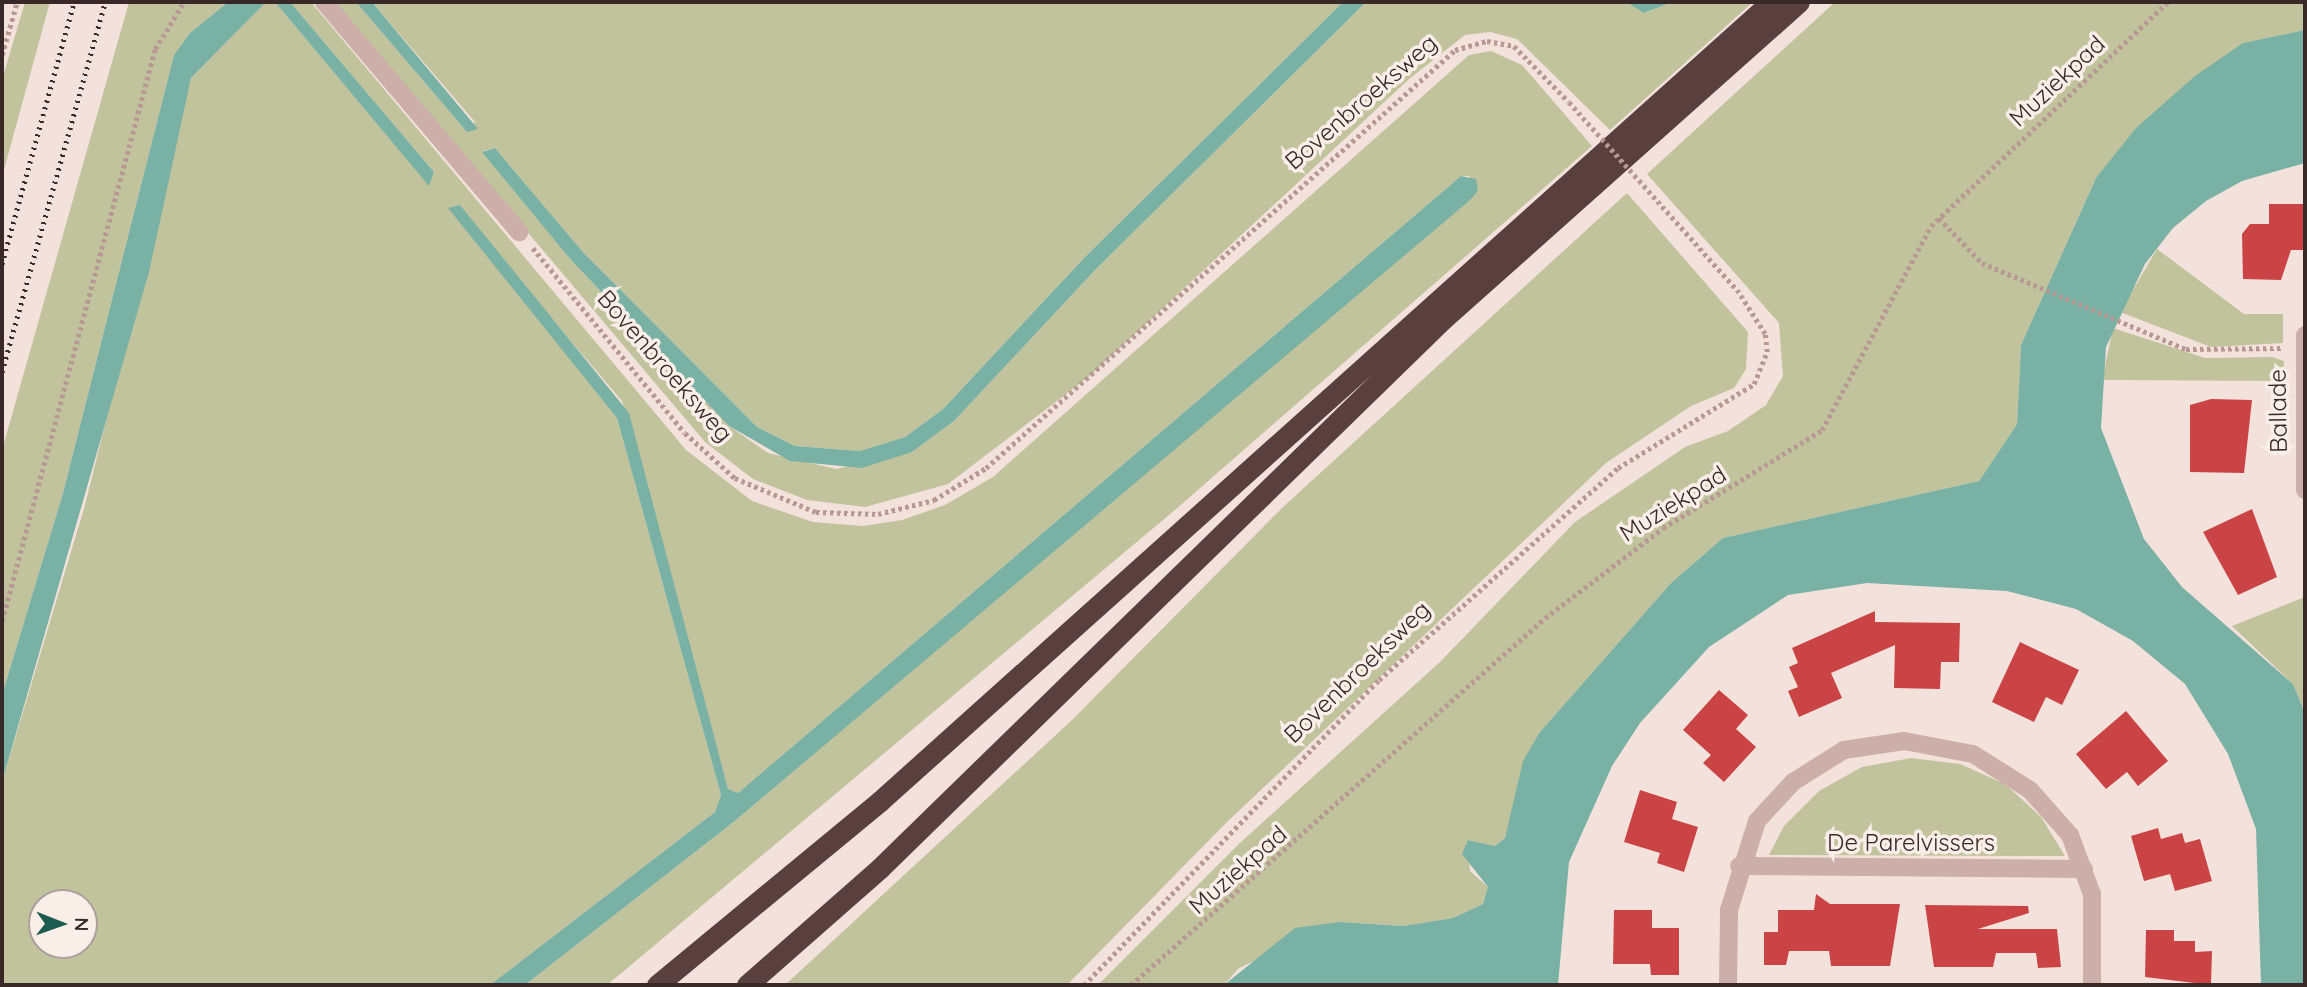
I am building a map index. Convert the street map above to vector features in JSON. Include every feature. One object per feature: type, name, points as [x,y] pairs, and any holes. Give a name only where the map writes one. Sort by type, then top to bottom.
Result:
[{"type":"highway","points":[[657,985],[880,801],[1771,2]]},
{"type":"highway","points":[[747,985],[880,868],[1442,320],[1799,2]]},
{"type":"street","points":[[324,2],[519,232]]},
{"type":"street","name":"Ballade","points":[[2304,341],[2305,490]]},
{"type":"street","points":[[1728,985],[1729,911],[1739,866],[1757,821],[1793,782],[1844,750],[1904,741],[1973,754],[2030,790],[2070,835],[2092,894],[2092,985]]},
{"type":"street","name":"De Parelvissers","points":[[1739,866],[2084,869]]},
{"type":"path","points":[[2,55],[17,2]]},
{"type":"path","points":[[2,621],[155,49],[184,2]]},
{"type":"path","name":"Muziekpad","points":[[1131,985],[1545,618],[1663,528],[1822,430],[1908,264],[1939,218],[2168,2]]},
{"type":"path","name":"Bovenbroeksweg","points":[[519,232],[685,433],[735,478],[816,512],[878,514],[934,500],[986,468],[1455,50],[1487,41],[1514,46],[1569,102],[1737,289],[1765,334],[1767,352],[1754,384],[1618,468],[1379,680],[1084,985]]},
{"type":"path","points":[[1939,218],[1982,263],[2140,330],[2202,353],[2304,341]]},
{"type":"green space","points":[[25,2],[50,2],[2,177],[2,80]]},
{"type":"green space","points":[[129,2],[228,2],[190,33],[174,55],[63,493],[2,695],[2,450]]},
{"type":"green space","points":[[266,2],[275,2],[429,185],[434,172],[290,2],[311,2],[686,450],[752,501],[813,522],[863,526],[902,520],[945,505],[993,477],[1469,55],[1491,51],[1522,65],[1592,146],[1175,510],[607,985],[525,985],[736,820],[1478,191],[1469,176],[1461,176],[738,793],[728,789],[622,401],[454,204],[617,418],[721,795],[715,812],[490,985],[2,985],[2,782],[85,505],[191,78]]},
{"type":"green space","points":[[333,2],[356,2],[467,132],[475,122],[372,2],[1343,2],[1085,257],[943,409],[905,437],[860,451],[795,446],[757,427],[582,251],[495,148],[483,151],[571,260],[729,426],[768,453],[836,469],[912,452],[954,421],[1096,269],[1366,2],[1626,2],[1645,13],[1673,2],[1753,2],[1610,130],[1517,39],[1490,32],[1465,35],[1409,79],[1091,375],[948,484],[865,507],[807,500],[753,479],[705,442]]},
{"type":"green space","points":[[1835,2],[2305,2],[2305,30],[2243,43],[2096,178],[2021,345],[2017,424],[1979,481],[1723,538],[1671,583],[1540,732],[1505,838],[1495,846],[1468,840],[1470,871],[1488,887],[1483,904],[1453,918],[1403,926],[1340,922],[1239,968],[1224,985],[1098,985],[1241,842],[1440,662],[1575,522],[1685,447],[1728,431],[1766,405],[1783,376],[1779,323],[1647,174]]},
{"type":"green space","points":[[1627,193],[1748,332],[1746,369],[1734,388],[1691,406],[1606,463],[1224,825],[1067,985],[785,985],[1072,720],[1283,507]]},
{"type":"green space","points":[[2157,249],[2244,314],[2283,314],[2283,343],[2211,347],[2120,312]]},
{"type":"green space","points":[[2113,328],[2205,358],[2272,357],[2284,361],[2283,381],[2102,380]]},
{"type":"green space","points":[[2305,597],[2305,713],[2293,684],[2232,626]]},
{"type":"green space","points":[[1911,758],[1960,764],[2005,784],[2041,817],[2065,856],[1769,855],[1784,826],[1819,791],[1862,767]]},
{"type":"water","points":[[228,2],[266,2],[191,78],[149,272],[2,782],[2,695],[63,493],[174,55],[190,33]]},
{"type":"water","points":[[275,2],[290,2],[434,172],[429,186]]},
{"type":"water","points":[[356,2],[372,2],[478,129],[467,132]]},
{"type":"water","points":[[1343,2],[1366,2],[1096,269],[954,421],[912,452],[862,468],[790,461],[729,426],[571,260],[482,152],[495,148],[582,251],[757,427],[795,446],[860,451],[905,437],[943,409],[1085,257]]},
{"type":"water","points":[[1626,2],[1673,2],[1644,13]]},
{"type":"water","points":[[2305,30],[2305,163],[2242,181],[2206,201],[2173,228],[2145,264],[2106,347],[2101,428],[2144,539],[2182,587],[2293,684],[2305,713],[2305,985],[2261,985],[2256,829],[2228,754],[2185,684],[2133,641],[2076,609],[2007,591],[1867,583],[1788,595],[1709,647],[1640,723],[1612,766],[1569,862],[1558,985],[1224,985],[1295,928],[1340,922],[1403,926],[1453,918],[1483,904],[1488,887],[1462,854],[1468,840],[1495,846],[1505,838],[1523,761],[1540,732],[1671,583],[1723,538],[1979,481],[2017,424],[2021,345],[2096,178],[2136,128],[2195,76],[2243,43]]},
{"type":"water","points":[[1461,176],[1476,179],[1478,191],[1469,201],[736,820],[525,985],[490,985],[715,812],[721,795],[617,418],[448,208],[460,205],[629,413],[728,789],[738,793]]},
{"type":"building","points":[[2269,204],[2305,204],[2305,250],[2291,250],[2281,280],[2243,279],[2242,234],[2250,224],[2269,224]]},
{"type":"building","points":[[2211,399],[2252,400],[2244,473],[2190,472],[2190,405]]},
{"type":"building","points":[[2252,509],[2277,577],[2238,595],[2203,532]]},
{"type":"building","points":[[1875,611],[1875,622],[1960,623],[1959,662],[1941,662],[1940,689],[1894,688],[1895,645],[1831,673],[1842,698],[1799,717],[1788,691],[1798,687],[1789,667],[1798,663],[1792,648]]},
{"type":"building","points":[[2020,642],[2079,670],[2062,705],[2046,697],[2034,722],[1992,702]]},
{"type":"building","points":[[1719,690],[1748,715],[1736,729],[1756,747],[1724,782],[1703,763],[1711,755],[1683,730]]},
{"type":"building","points":[[2126,711],[2168,761],[2138,786],[2127,772],[2106,789],[2076,754]]},
{"type":"building","points":[[1640,790],[1677,802],[1672,819],[1698,827],[1684,872],[1657,863],[1660,853],[1624,842]]},
{"type":"building","points":[[2158,828],[2161,839],[2182,833],[2185,843],[2200,839],[2212,881],[2175,891],[2170,874],[2144,881],[2131,836]]},
{"type":"building","points":[[1816,894],[1830,904],[1900,904],[1890,966],[1831,966],[1829,951],[1789,951],[1786,965],[1764,965],[1764,932],[1778,932],[1778,910],[1814,910]]},
{"type":"building","points":[[1925,905],[2028,906],[2029,913],[1978,929],[2057,929],[2061,967],[2038,968],[2036,953],[1996,953],[1993,967],[1934,967]]},
{"type":"building","points":[[1614,910],[1652,910],[1652,928],[1679,928],[1679,975],[1651,975],[1650,964],[1613,964]]},
{"type":"building","points":[[2146,930],[2174,930],[2174,941],[2195,941],[2195,952],[2212,951],[2211,985],[2145,977]]},
{"type":"railway","points":[[2,264],[74,2]]},
{"type":"railway","points":[[2,372],[105,2]]}]
